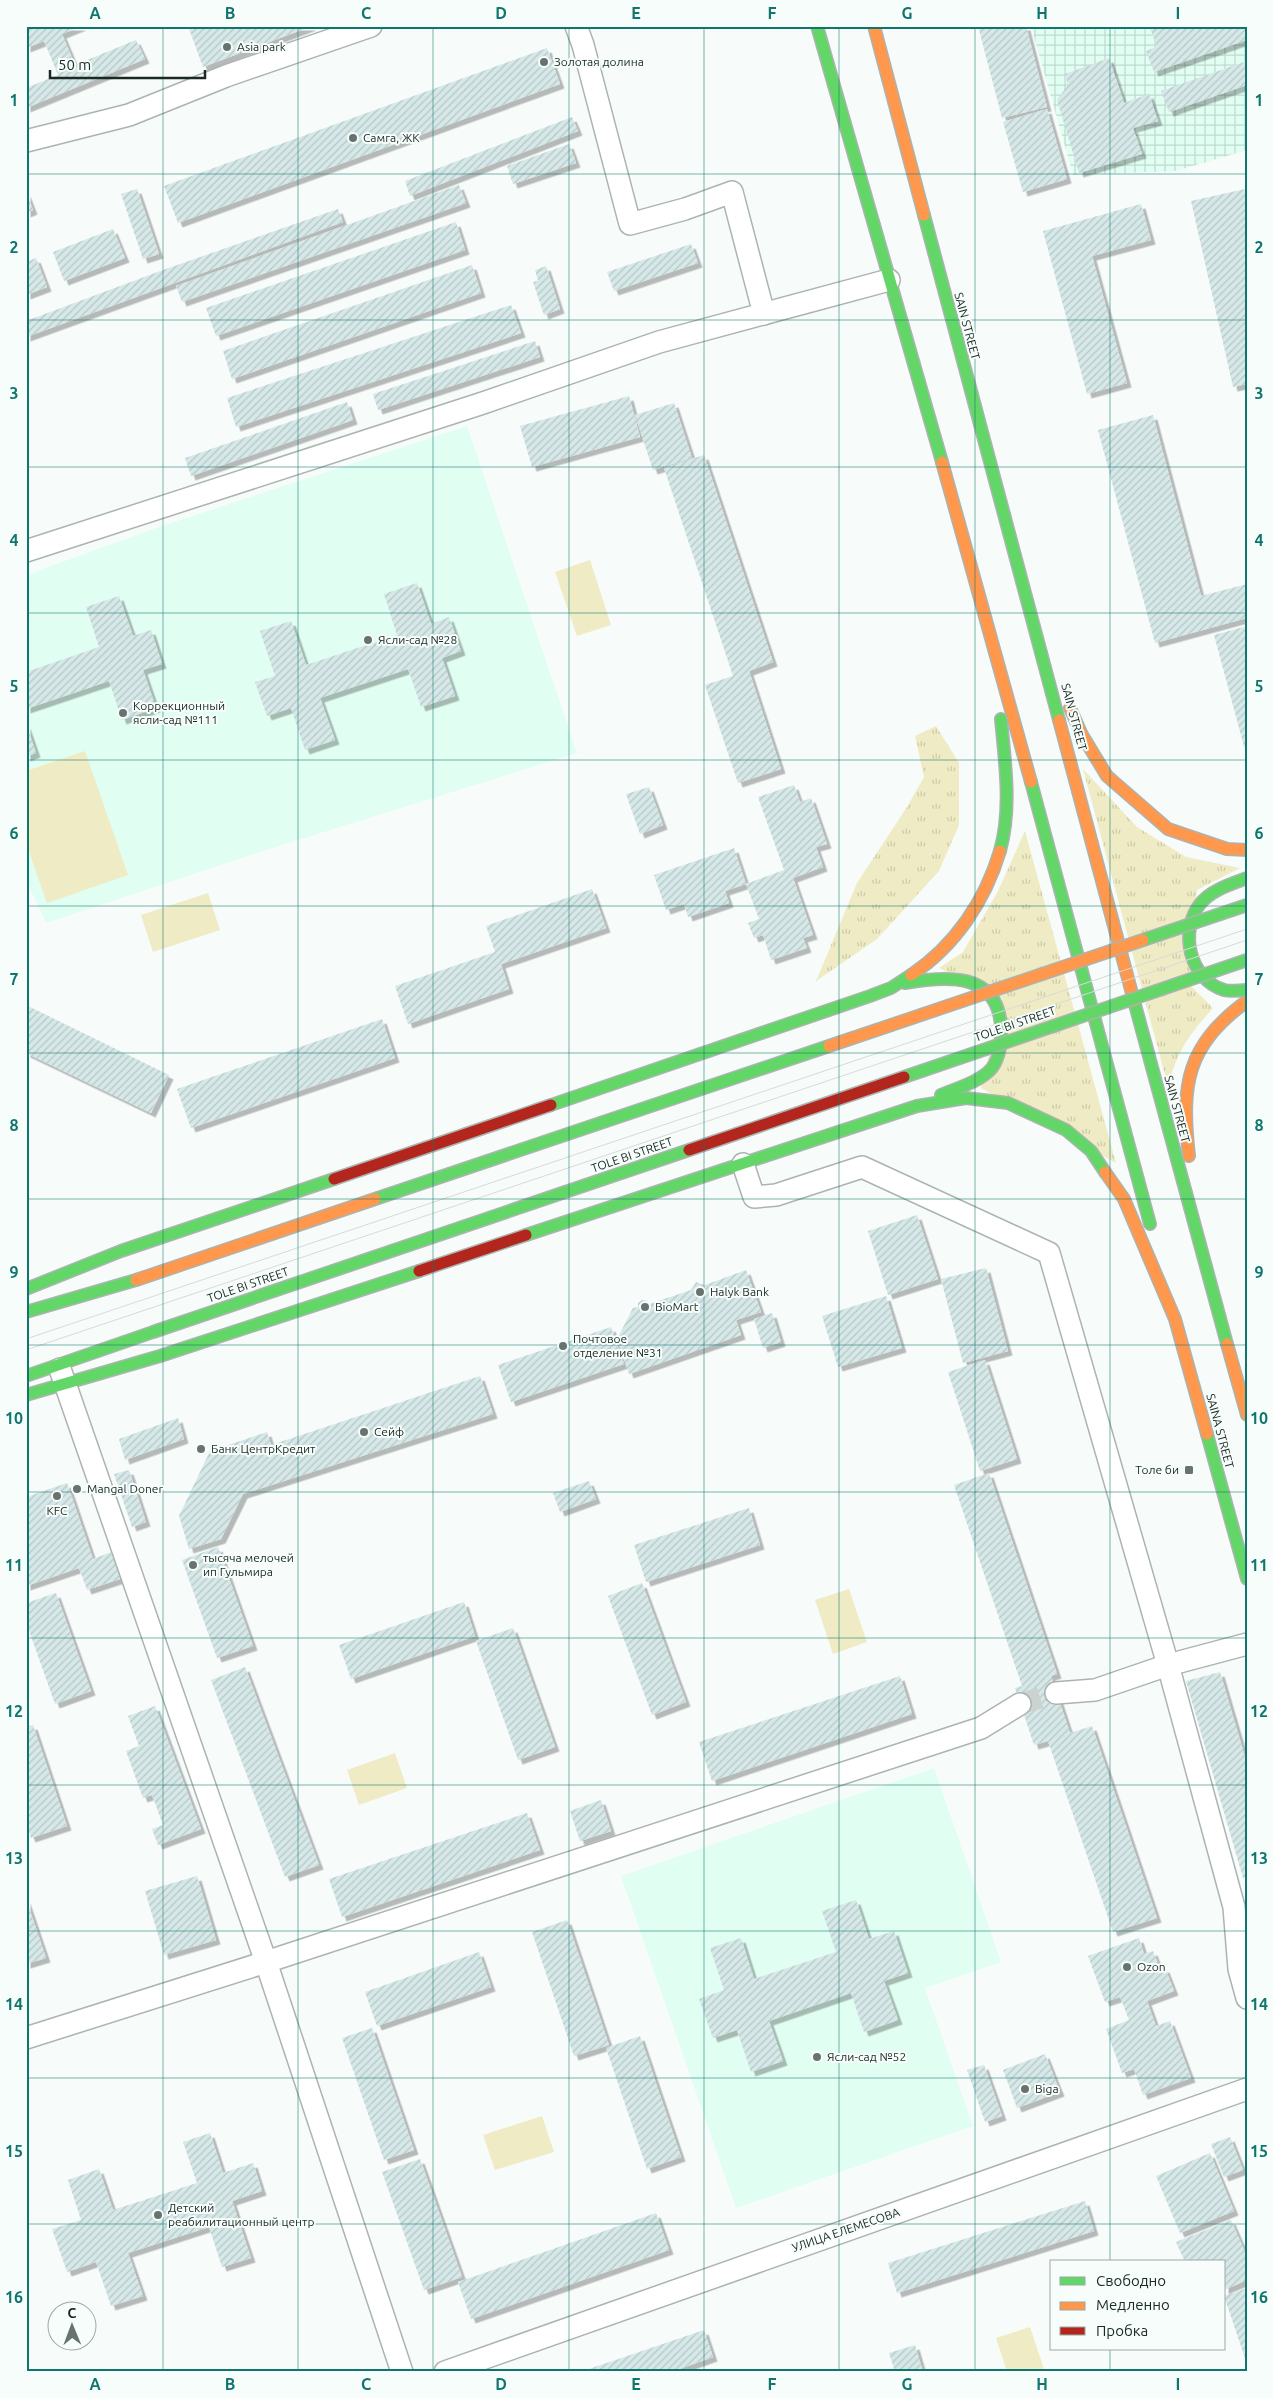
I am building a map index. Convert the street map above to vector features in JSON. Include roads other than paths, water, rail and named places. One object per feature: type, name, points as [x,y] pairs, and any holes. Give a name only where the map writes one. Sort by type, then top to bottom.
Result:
[{"type":"main road","name":"SAIN STREET","points":[[874,26],[1201,1251],[1247,1415]]},
{"type":"main road","points":[[817,29],[994,645],[1175,1319]]},
{"type":"main road","points":[[1037,631],[1082,735],[1106,776],[1168,829],[1227,849],[1247,850]]},
{"type":"main road","points":[[897,984],[929,962],[956,936],[985,892],[1000,855],[1006,817],[1007,783],[994,645]]},
{"type":"main road","points":[[1247,878],[1220,888],[1202,903],[1190,920],[1187,941],[1195,966],[1209,982],[1225,991],[1247,990]]},
{"type":"main road","points":[[26,1312],[136,1280],[1247,905]]},
{"type":"main road","name":"TOLE BI STREET","points":[[26,1376],[62,1374],[153,1332],[1247,960]]},
{"type":"main road","points":[[26,1289],[121,1251],[470,1134],[842,1006],[897,984],[939,977],[962,979],[983,987],[996,1004],[1002,1024],[1001,1046],[992,1067],[974,1079],[917,1106],[160,1356],[62,1374],[26,1394]]},
{"type":"main road","points":[[1201,1251],[1186,1137],[1185,1106],[1188,1081],[1197,1054],[1211,1030],[1227,1014],[1247,1001]]},
{"type":"main road","points":[[917,1106],[966,1098],[1008,1103],[1066,1130],[1091,1150],[1124,1199],[1175,1319]]},
{"type":"main road","name":"SAINA STREET","points":[[1175,1319],[1247,1579]]},
{"type":"street","points":[[26,140],[129,115],[226,76],[371,26]]},
{"type":"street","points":[[576,26],[584,45],[630,224],[685,209],[732,192],[764,314]]},
{"type":"street","points":[[26,551],[483,403],[658,342],[889,280]]},
{"type":"street","points":[[743,1164],[754,1197],[776,1195],[862,1166],[1050,1253],[1168,1665],[1240,1905],[1239,1969],[1247,1998]]},
{"type":"street","points":[[62,1374],[266,1962],[402,2372]]},
{"type":"street","points":[[1056,1693],[1095,1690],[1168,1665],[1247,1644]]},
{"type":"street","points":[[26,2038],[266,1962],[981,1728],[1020,1704]]},
{"type":"street","name":"УЛИЦА ЕЛЕМЕСОВА","points":[[445,2372],[1247,2089]]},
{"type":"tunnel","points":[[1020,1704],[1056,1693]]},
{"type":"tram line","points":[[26,1339],[1247,929]]},
{"type":"tram line","points":[[26,1350],[1247,940]]},
{"type":"place","name":"Asia park","points":[[227,47]]},
{"type":"place","name":"Золотая долина","points":[[544,62]]},
{"type":"place","name":"Самга, ЖК","points":[[353,138]]},
{"type":"place","name":"Ясли-сад №28","points":[[368,640]]},
{"type":"place","name":"Коррекционный ясли-сад №111","points":[[123,713]]},
{"type":"place","name":"Halyk Bank","points":[[700,1292]]},
{"type":"place","name":"BioMart","points":[[645,1307]]},
{"type":"place","name":"Почтовое отделение №31","points":[[563,1346]]},
{"type":"place","name":"Сейф","points":[[364,1432]]},
{"type":"place","name":"Банк ЦентрКредит","points":[[201,1449]]},
{"type":"place","name":"Толе би","points":[[1189,1470]]},
{"type":"place","name":"Mangal Doner","points":[[77,1489]]},
{"type":"place","name":"KFC","points":[[57,1496]]},
{"type":"place","name":"тысяча мелочей ип Гульмира","points":[[193,1565]]},
{"type":"place","name":"Ozon","points":[[1127,1967]]},
{"type":"place","name":"Ясли-сад №52","points":[[817,2057]]},
{"type":"place","name":"Biga","points":[[1025,2089]]},
{"type":"place","name":"Детский реабилитационный центр","points":[[158,2215]]}]
